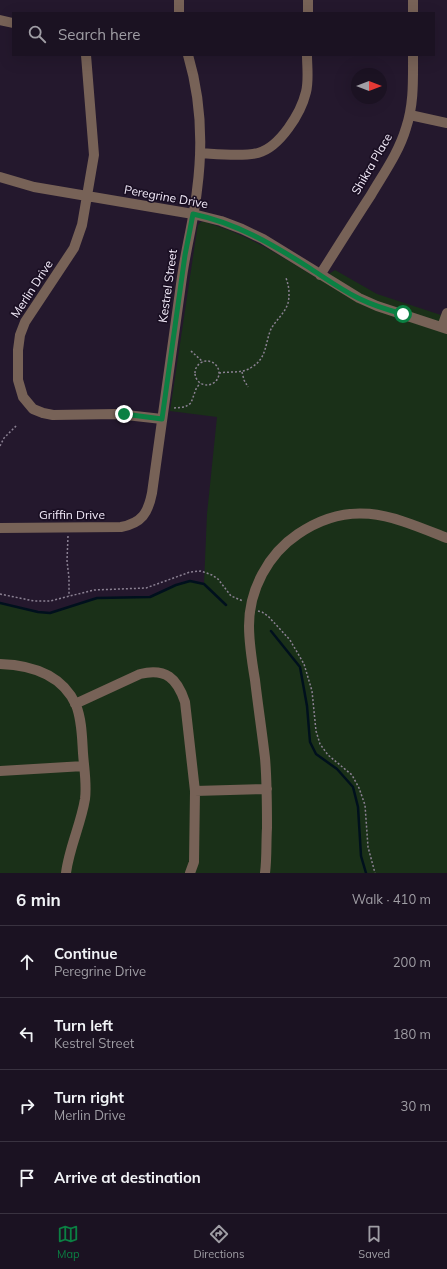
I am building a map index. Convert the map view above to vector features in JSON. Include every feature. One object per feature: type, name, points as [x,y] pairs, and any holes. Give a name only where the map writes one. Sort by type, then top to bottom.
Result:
[{"type":"street","points":[[179,0],[180,12]]},
{"type":"street","points":[[308,0],[308,12]]},
{"type":"street","points":[[413,0],[413,12]]},
{"type":"street","points":[[0,20],[12,23]]},
{"type":"street","name":"Merlin Drive","points":[[86,56],[94,147],[94,163],[88,196],[82,225],[74,248],[28,316],[22,329],[18,350],[18,380],[20,391],[33,409],[48,414],[117,414],[162,419]]},
{"type":"street","name":"Kestrel Street","points":[[142,518],[150,500],[185,255],[197,191],[200,153],[198,104],[188,56]]},
{"type":"street","points":[[200,153],[253,154],[268,149],[278,142],[298,112],[304,98],[307,85],[308,56]]},
{"type":"street","name":"Shikra Place","points":[[320,275],[392,160],[402,140],[410,115],[413,96],[413,56]]},
{"type":"street","points":[[410,115],[447,123]]},
{"type":"street","name":"Peregrine Drive","points":[[0,177],[34,187],[193,214],[221,221],[252,234],[272,245],[351,294],[367,302],[444,328]]},
{"type":"street","points":[[444,328],[447,313]]},
{"type":"street","points":[[265,873],[267,789],[265,759],[250,648],[249,626],[251,606],[257,586],[272,558],[288,542],[304,530],[330,518],[351,514],[371,514],[391,517],[447,538]]},
{"type":"street","name":"Griffin Drive","points":[[0,528],[115,528],[132,524],[142,518]]},
{"type":"street","points":[[0,664],[24,666],[49,675],[59,683],[75,704],[81,726],[85,798],[83,811],[66,873]]},
{"type":"street","points":[[75,704],[140,674],[156,672],[164,673],[171,678],[182,693],[185,702],[195,791],[194,862],[190,873]]},
{"type":"street","points":[[0,771],[84,766]]},
{"type":"street","points":[[195,791],[267,789]]},
{"type":"path","points":[[219,373],[242,372],[256,364],[264,355],[272,328],[288,303],[289,291],[286,278]]},
{"type":"path","points":[[191,351],[203,362]]},
{"type":"path","points":[[209,361],[218,369],[219,373],[217,380],[211,385],[207,385],[200,383],[195,373],[198,365],[209,361]]},
{"type":"path","points":[[242,372],[248,387]]},
{"type":"path","points":[[174,408],[185,407],[191,403],[200,383]]},
{"type":"path","points":[[0,446],[4,438],[17,425]]},
{"type":"path","points":[[68,534],[67,561],[69,597]]},
{"type":"path","points":[[0,594],[34,602],[50,601],[94,590],[146,588],[190,572],[201,571],[218,579],[231,596],[245,602]]},
{"type":"path","points":[[257,611],[268,616],[290,640],[304,664],[312,691],[316,731],[320,744],[328,755],[352,775],[359,788],[365,806],[368,847],[375,873]]},
{"type":"green space","points":[[201,222],[221,227],[236,233],[278,255],[320,280],[335,270],[377,294],[447,317],[447,873],[0,873],[0,603],[38,612],[50,613],[97,598],[150,597],[176,585],[190,581],[204,584],[207,514],[217,417],[170,411],[197,230],[198,225]]},
{"type":"waterway","points":[[0,603],[38,612],[50,613],[97,598],[150,597],[176,585],[190,581],[204,584],[226,605]]},
{"type":"waterway","points":[[271,631],[300,667],[307,706],[310,742],[316,754],[337,769],[353,787],[358,807],[361,856],[366,873]]},
{"type":"route","points":[[124,414],[162,419],[185,255],[193,214],[221,221],[263,239],[351,294],[377,306],[403,314]]}]
